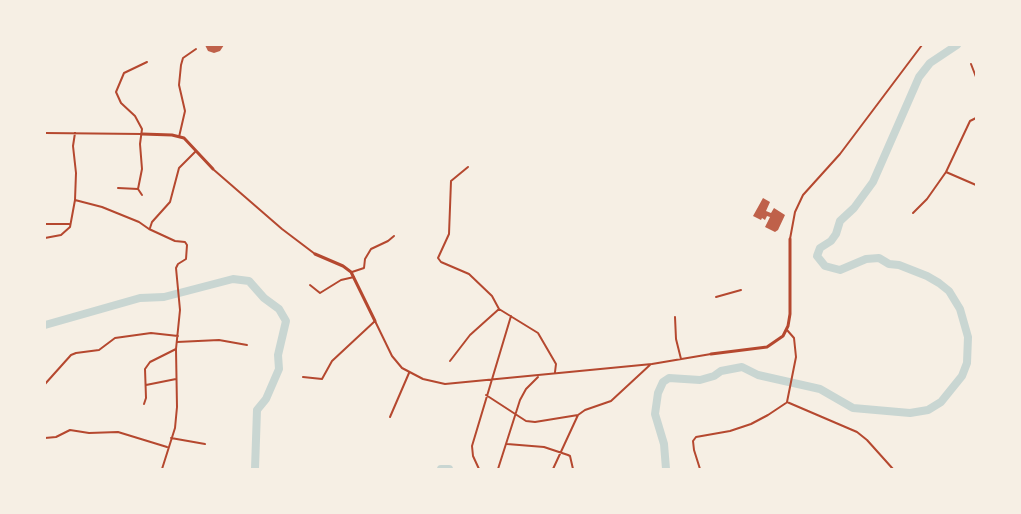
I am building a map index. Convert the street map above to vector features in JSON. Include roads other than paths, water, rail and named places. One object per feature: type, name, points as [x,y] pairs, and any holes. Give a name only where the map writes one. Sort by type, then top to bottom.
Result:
[{"type":"street","points":[[45,133],[179,136],[282,229],[315,254],[343,266],[351,273],[392,356],[409,373],[445,384],[538,376],[767,347],[778,341],[787,330],[790,314],[790,239],[795,212],[804,195],[840,154],[922,45]]},
{"type":"street","points":[[179,136],[185,111],[179,85],[181,65],[183,57],[196,49]]},
{"type":"street","points":[[142,195],[138,189],[142,169],[140,144],[142,134],[135,116],[121,104],[116,92],[124,74],[147,62]]},
{"type":"street","points":[[970,64],[976,77]]},
{"type":"street","points":[[913,213],[927,199],[946,172],[970,121],[976,118]]},
{"type":"street","points":[[45,238],[61,235],[70,224],[75,200],[73,146],[75,133]]},
{"type":"street","points":[[149,229],[152,222],[170,202],[179,168],[196,151]]},
{"type":"street","points":[[468,167],[451,181],[449,234],[438,258],[441,262],[469,274],[492,296],[499,309],[538,333],[556,363],[555,374]]},
{"type":"street","points":[[946,172],[976,186]]},
{"type":"street","points":[[118,188],[138,189]]},
{"type":"street","points":[[75,200],[102,207],[139,222],[175,241],[186,243],[187,257],[176,268],[180,308],[176,349],[175,428],[162,469]]},
{"type":"street","points":[[45,225],[70,224]]},
{"type":"street","points":[[351,273],[364,268],[365,259],[371,249],[394,236]]},
{"type":"street","points":[[310,285],[320,293],[341,280],[354,277]]},
{"type":"street","points":[[716,297],[741,290]]},
{"type":"street","points":[[450,361],[470,335],[499,309]]},
{"type":"street","points":[[478,469],[472,456],[472,446],[511,316]]},
{"type":"street","points":[[675,317],[676,339],[681,359]]},
{"type":"street","points":[[303,377],[322,379],[332,361],[375,321]]},
{"type":"street","points":[[700,469],[694,450],[693,441],[696,437],[730,431],[751,424],[787,401],[794,367],[794,338],[787,330]]},
{"type":"street","points":[[45,384],[76,352],[99,350],[115,338],[151,333],[178,336]]},
{"type":"street","points":[[177,342],[219,340],[247,345]]},
{"type":"street","points":[[144,404],[147,366],[176,349]]},
{"type":"street","points":[[486,395],[515,416],[526,421],[535,422],[578,415],[611,401],[652,363]]},
{"type":"street","points":[[390,417],[409,373]]},
{"type":"street","points":[[498,469],[522,394],[538,376]]},
{"type":"street","points":[[146,385],[176,379]]},
{"type":"street","points":[[787,401],[857,432],[893,469]]},
{"type":"street","points":[[553,469],[578,415]]},
{"type":"street","points":[[45,438],[56,437],[70,430],[89,433],[118,432],[168,447]]},
{"type":"street","points":[[171,438],[205,444]]},
{"type":"street","points":[[506,443],[544,447],[570,456],[573,469]]},
{"type":"waterway","points":[[666,469],[664,444],[655,414],[658,393],[663,382],[669,378],[700,380],[714,376],[721,371],[742,367],[758,375],[820,389],[853,408],[910,413],[928,410],[941,402],[962,376],[967,363],[968,337],[960,309],[949,291],[927,276],[899,265],[889,264],[879,258],[866,259],[840,270],[825,266],[817,256],[820,248],[831,241],[836,234],[840,221],[854,208],[873,182],[919,77],[930,63],[957,45]]},
{"type":"waterway","points":[[45,325],[140,298],[164,297],[233,279],[249,281],[264,298],[279,309],[286,321],[278,355],[279,369],[266,399],[257,410],[255,469]]},
{"type":"waterway","points":[[441,469],[449,469]]}]
